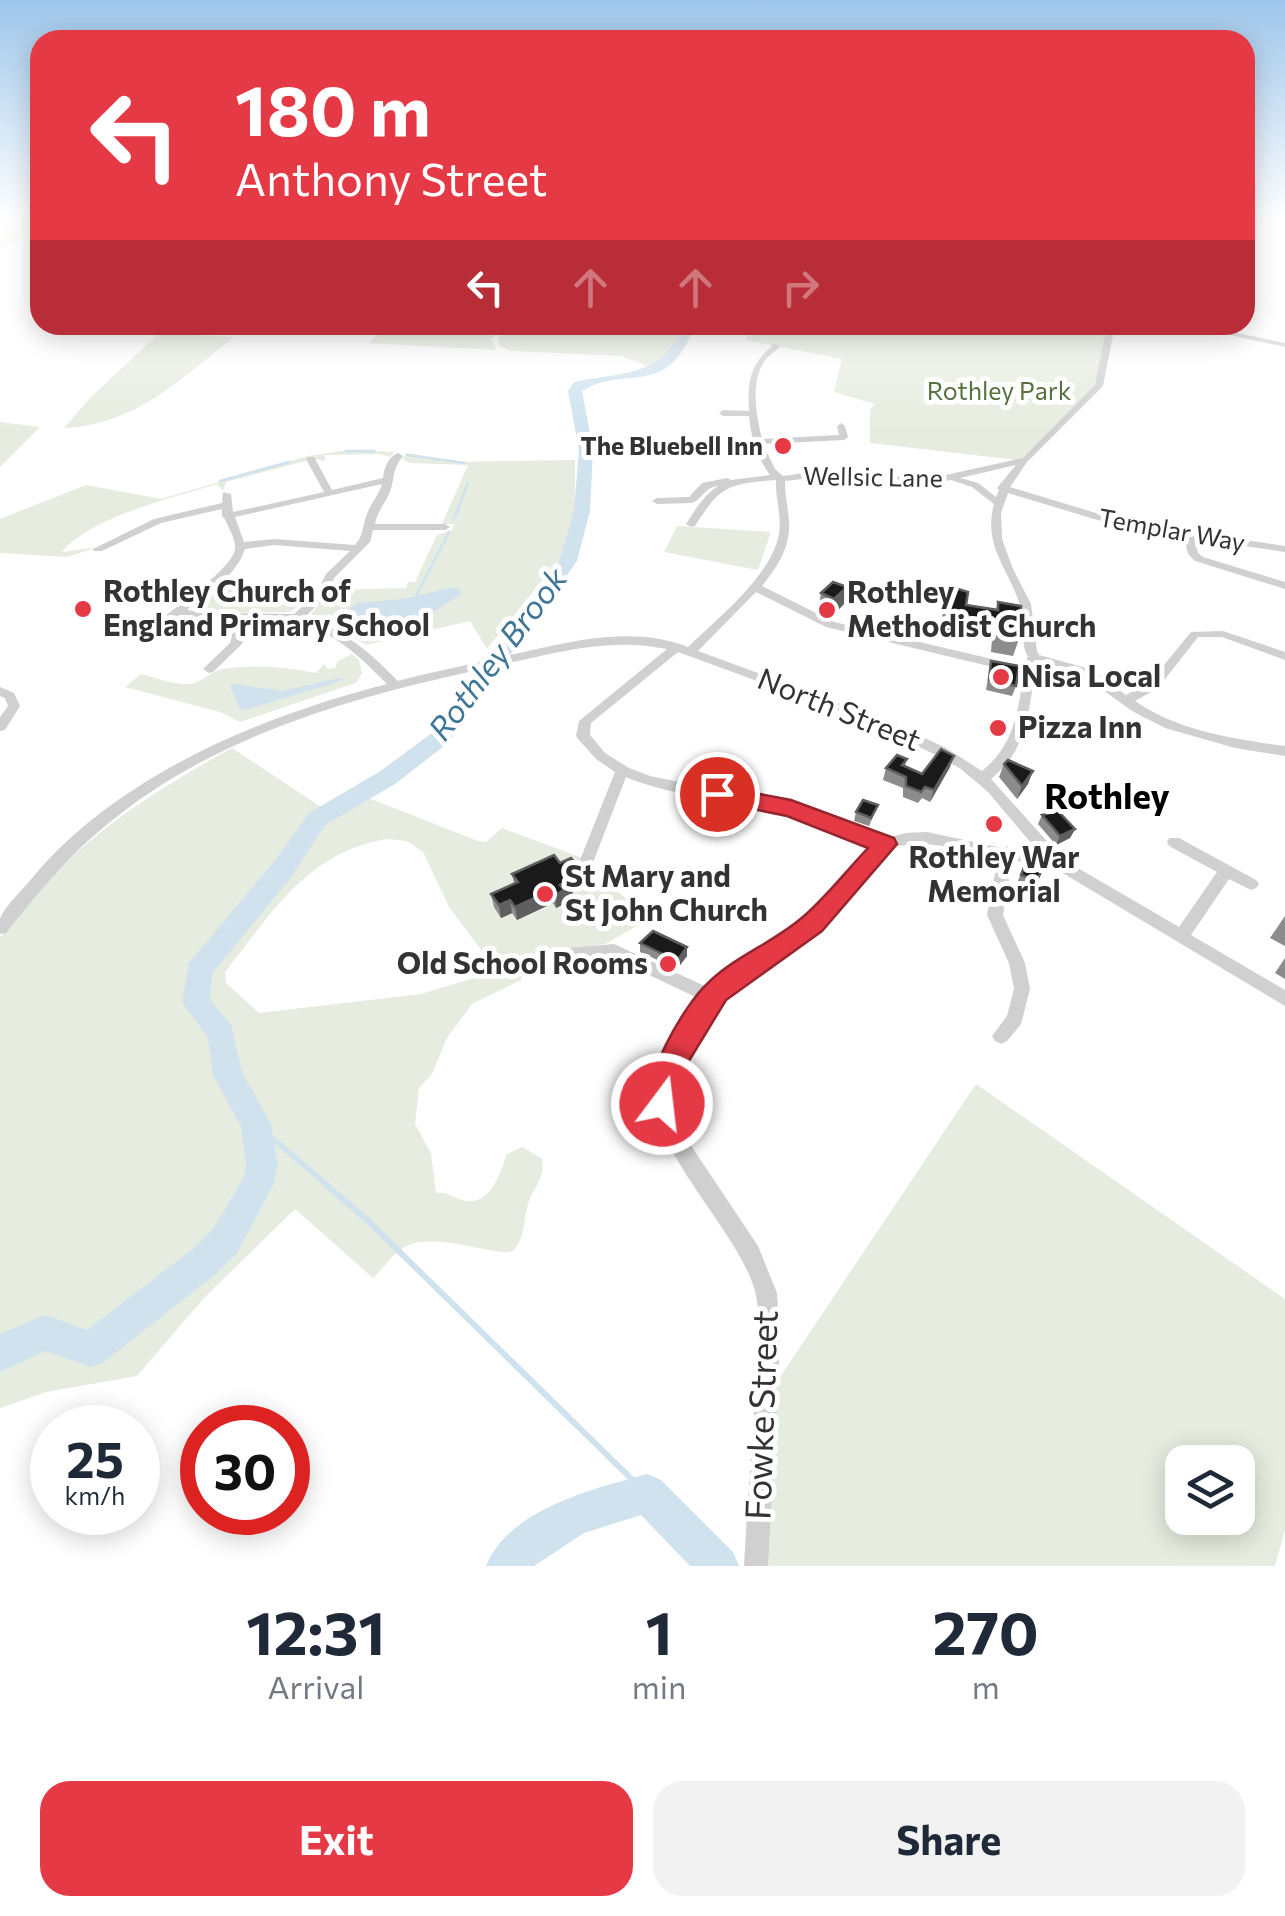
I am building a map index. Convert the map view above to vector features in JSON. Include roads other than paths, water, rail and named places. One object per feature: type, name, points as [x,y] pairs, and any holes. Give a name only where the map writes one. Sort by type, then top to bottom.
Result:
[{"type":"street","points":[[983,778],[1005,758],[1023,724],[1032,661],[1024,602],[996,537],[997,502],[1002,488],[1023,462],[1039,451],[1098,390],[1110,335]]},
{"type":"street","points":[[1236,335],[1285,345]]},
{"type":"street","points":[[777,346],[760,360],[752,414],[758,442],[778,478],[785,530],[782,548],[771,568],[684,649],[584,724],[584,736],[623,770],[646,781],[791,809],[885,844],[929,838],[1032,857],[1048,854]]},
{"type":"street","points":[[723,413],[752,414]]},
{"type":"street","points":[[758,442],[844,437],[841,426]]},
{"type":"street","points":[[317,461],[328,491]]},
{"type":"street","points":[[297,618],[366,540],[398,461]]},
{"type":"street","name":"Wellsic Lane","points":[[728,480],[819,474],[912,481],[954,479],[1023,462]]},
{"type":"street","points":[[954,479],[975,484],[997,502]]},
{"type":"street","points":[[98,549],[116,544],[158,521],[226,505],[388,480]]},
{"type":"street","points":[[662,502],[692,500],[705,484],[728,480]]},
{"type":"street","points":[[690,524],[710,495],[728,480]]},
{"type":"street","name":"Templar Way","points":[[1002,488],[1119,524],[1285,549]]},
{"type":"street","points":[[164,622],[230,567],[240,546],[226,505]]},
{"type":"street","points":[[370,526],[439,529]]},
{"type":"street","points":[[1190,536],[1190,549],[1200,559],[1285,586]]},
{"type":"street","points":[[240,546],[282,542],[358,548]]},
{"type":"street","points":[[753,586],[796,610],[844,629],[1007,667],[1032,661],[1086,672],[1126,701],[1189,732],[1285,752]]},
{"type":"street","points":[[177,611],[211,619],[297,618],[366,655],[393,683]]},
{"type":"street","points":[[218,665],[237,642],[242,619]]},
{"type":"street","points":[[1126,701],[1154,685],[1195,634],[1223,634],[1285,656]]},
{"type":"street","name":"North Street","points":[[0,928],[58,857],[143,792],[259,728],[393,683],[626,640],[684,649],[890,729],[956,760],[983,778],[1048,854],[1078,876],[1285,999]]},
{"type":"street","points":[[366,655],[368,689]]},
{"type":"street","points":[[0,691],[10,696],[14,706],[0,727]]},
{"type":"street","points":[[586,860],[623,770]]},
{"type":"street","points":[[1174,842],[1252,884]]},
{"type":"street","name":"Fowke Street","points":[[757,1563],[769,1342],[766,1293],[751,1253],[687,1159],[662,1104],[664,1083],[712,997],[813,924],[885,844]]},
{"type":"street","points":[[1000,1036],[1015,1020],[1022,989],[1017,963],[995,915],[1006,852]]},
{"type":"street","points":[[1181,937],[1226,871]]},
{"type":"street","points":[[570,955],[614,951],[712,997]]},
{"type":"water","points":[[453,587],[461,589],[460,595],[418,620],[386,631],[370,631],[356,625],[344,613],[357,603],[404,599]]},
{"type":"water","points":[[338,678],[344,680],[245,710],[240,709],[230,686],[283,691]]},
{"type":"waterway","name":"Rothley Brook","points":[[0,1354],[45,1333],[91,1349],[205,1261],[225,1241],[257,1185],[262,1166],[256,1124],[228,1075],[221,1034],[196,1002],[199,971],[282,870],[317,819],[387,778],[440,738],[568,561],[582,511],[586,450],[575,391],[579,385],[657,368],[669,360],[685,335]]},
{"type":"waterway","points":[[346,451],[374,451]]},
{"type":"waterway","points":[[408,455],[465,463]]},
{"type":"waterway","points":[[220,481],[289,462]]},
{"type":"waterway","points":[[454,519],[468,483]]},
{"type":"waterway","points":[[416,596],[449,532]]},
{"type":"waterway","name":"Rothley Brook","points":[[256,1124],[327,1185]]},
{"type":"waterway","name":"Rothley Brook","points":[[324,1183],[366,1219],[647,1494]]},
{"type":"waterway","name":"Rothley Brook","points":[[506,1566],[552,1528],[589,1511],[647,1494],[719,1566]]},
{"type":"place","name":"The Bluebell Inn","points":[[783,446]]},
{"type":"place","name":"Rothley Church of England Primary School","points":[[83,609]]},
{"type":"place","name":"Rothley Methodist Church","points":[[827,610]]},
{"type":"place","name":"Nisa Local","points":[[1001,677]]},
{"type":"place","name":"Pizza Inn","points":[[998,728]]},
{"type":"place","name":"Rothley War Memorial","points":[[994,824]]},
{"type":"place","name":"St Mary and St John Church","points":[[545,894]]},
{"type":"place","name":"Old School Rooms","points":[[668,964]]},
{"type":"district","name":"Rothley","points":[[1107,797]]},
{"type":"park label","name":"Rothley Park","points":[[999,391]]}]
